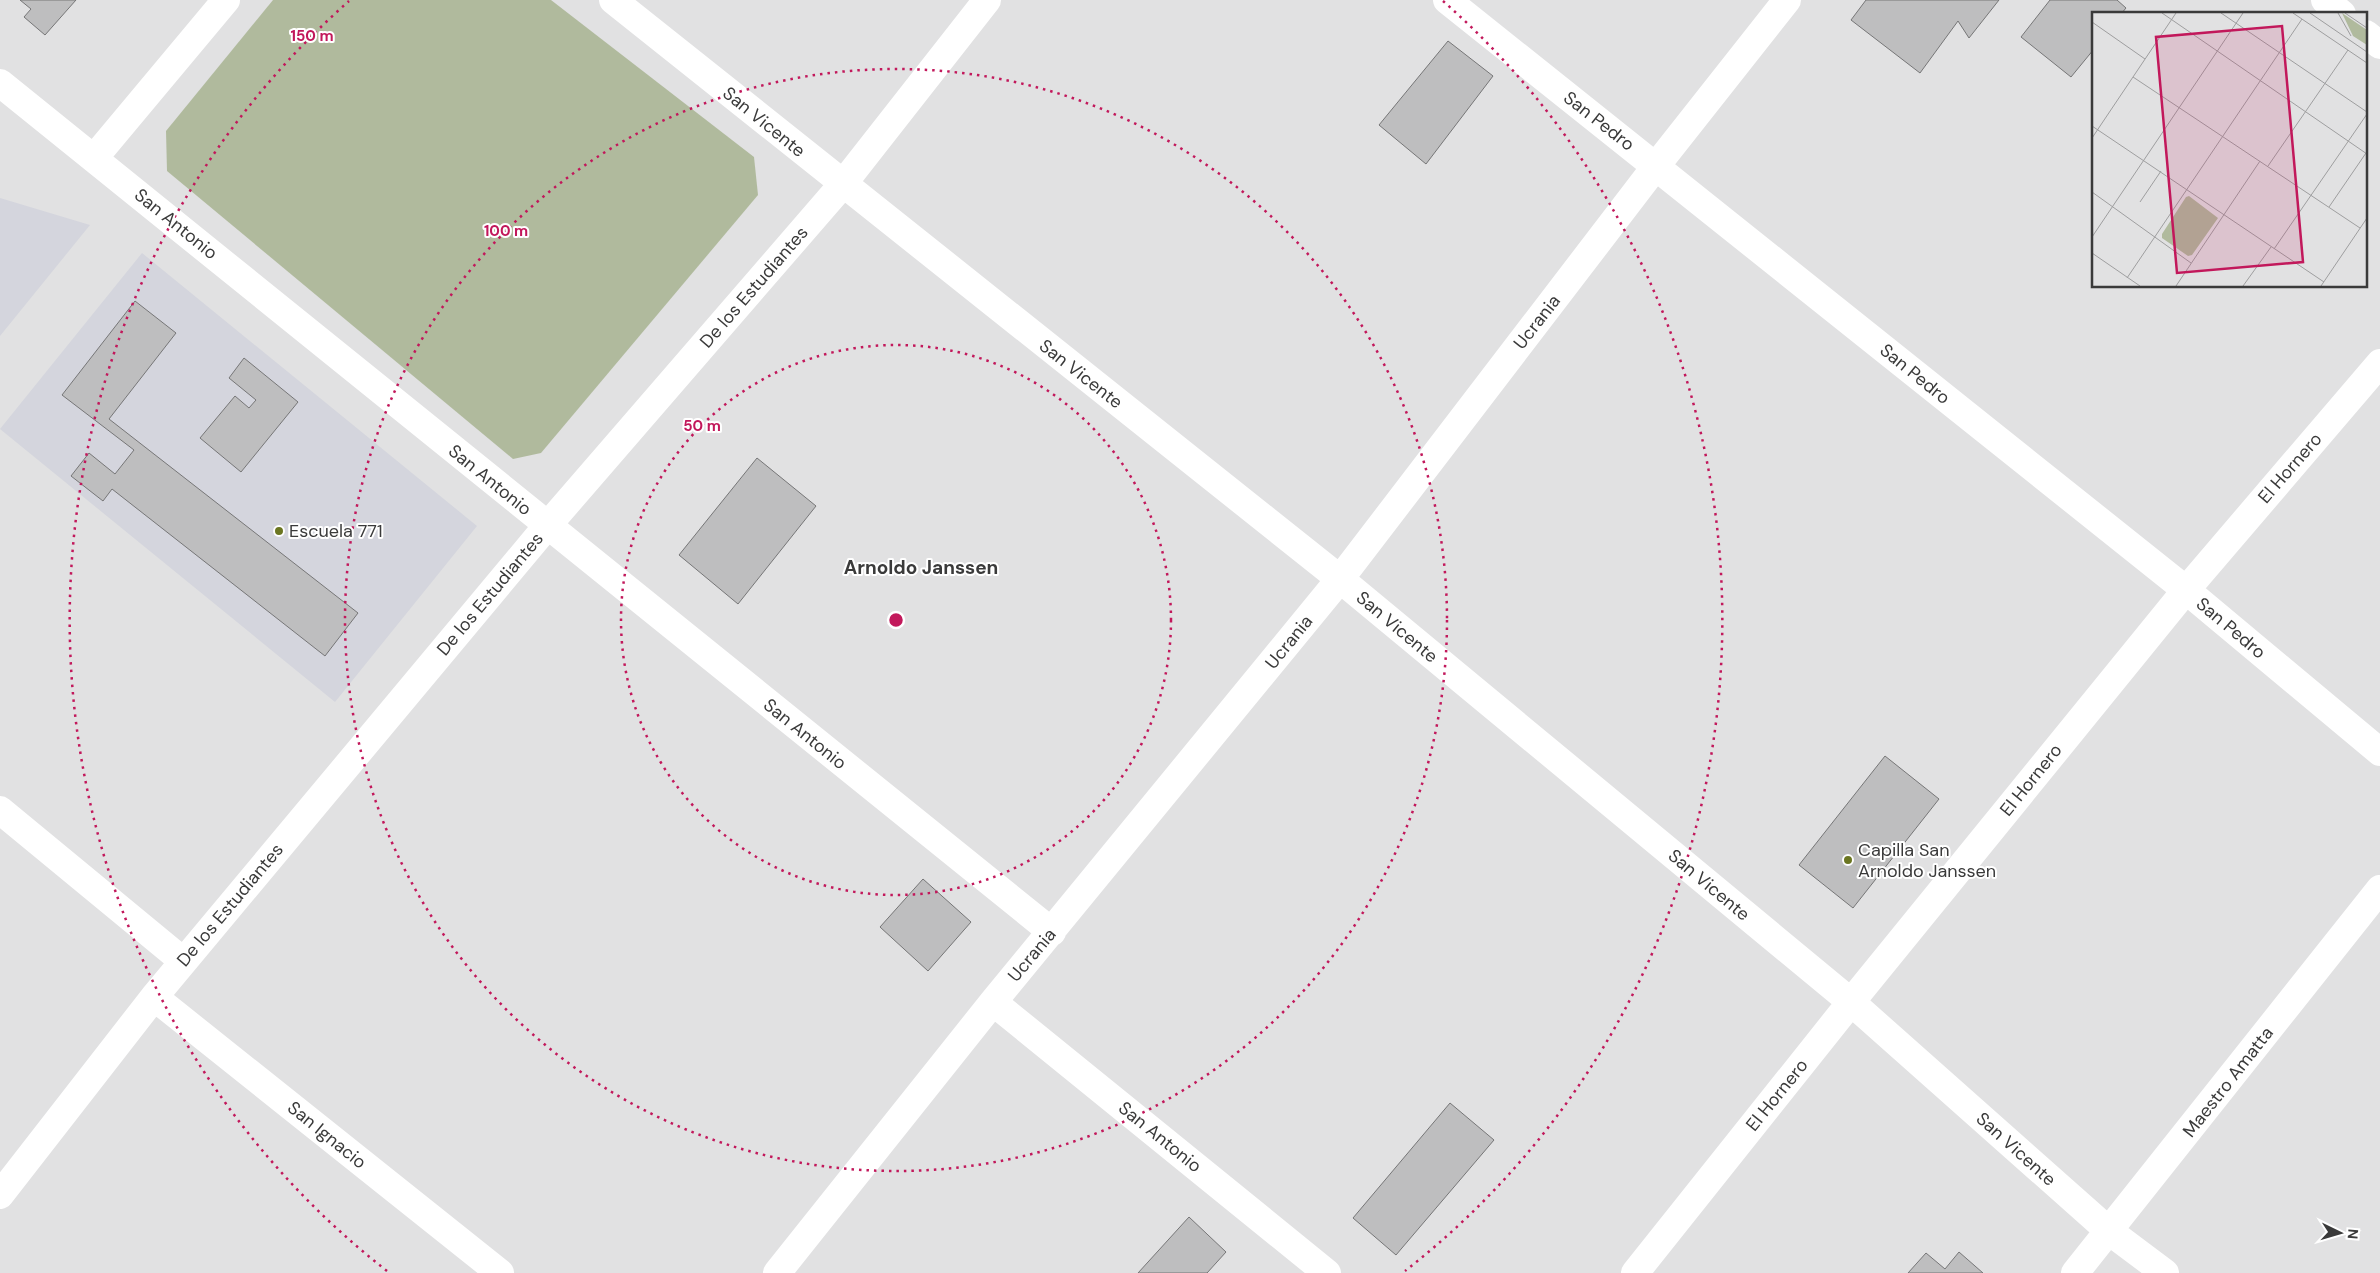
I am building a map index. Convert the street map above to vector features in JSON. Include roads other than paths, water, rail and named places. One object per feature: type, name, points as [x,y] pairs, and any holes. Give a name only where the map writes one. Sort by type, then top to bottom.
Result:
[{"type":"street","points":[[94,158],[226,0]]},
{"type":"street","name":"San Vicente","points":[[613,0],[842,185],[1340,579],[1850,1002],[2109,1231],[2165,1273]]},
{"type":"street","name":"De los Estudiantes","points":[[0,1195],[183,961],[547,526],[842,185],[987,0]]},
{"type":"street","name":"San Pedro","points":[[1447,0],[2186,590],[2380,752]]},
{"type":"street","name":"Ucrania","points":[[777,1273],[993,1002],[1340,579],[1656,166],[1787,0]]},
{"type":"street","points":[[2324,0],[2339,12]]},
{"type":"street","points":[[2368,36],[2380,45]]},
{"type":"street","name":"San Antonio","points":[[0,83],[1052,932]]},
{"type":"street","name":"El Hornero","points":[[1635,1273],[1850,1002],[2186,590],[2380,363]]},
{"type":"street","points":[[0,810],[183,961]]},
{"type":"street","name":"Maestro Amatta","points":[[2075,1273],[2380,889]]},
{"type":"street","name":"San Ignacio","points":[[154,997],[500,1273]]},
{"type":"street","name":"San Antonio","points":[[993,1002],[1327,1273]]},
{"type":"place","name":"Escuela 771","points":[[279,531]]},
{"type":"place","name":"Capilla San Arnoldo Janssen","points":[[1848,860]]},
{"type":"district","name":"Arnoldo Janssen","points":[[921,567]]}]
